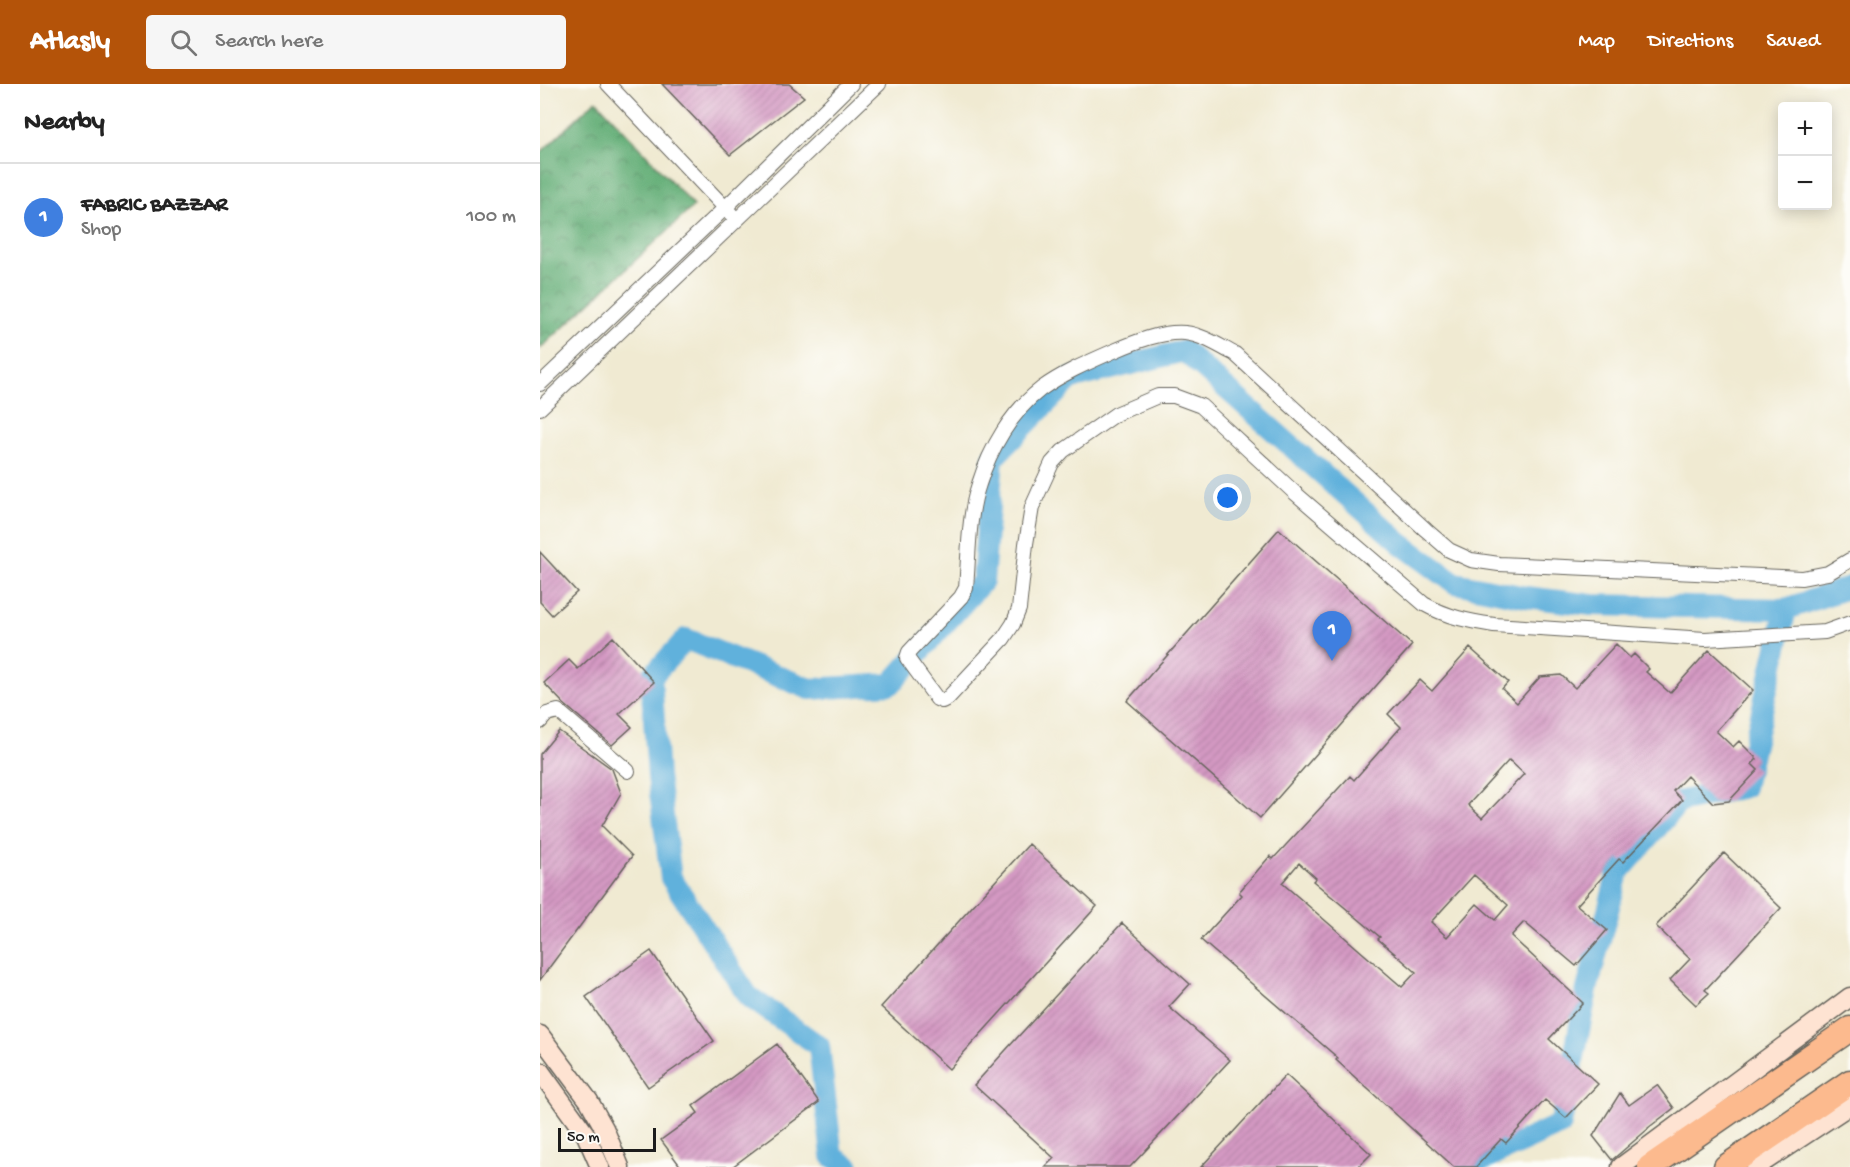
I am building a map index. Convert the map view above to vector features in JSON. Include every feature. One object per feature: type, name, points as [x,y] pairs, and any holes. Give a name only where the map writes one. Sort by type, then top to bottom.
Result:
[{"type":"highway","points":[[1652,1158],[1850,1029]]},
{"type":"highway","points":[[1726,1167],[1850,1082]]},
{"type":"street","points":[[608,84],[736,220]]},
{"type":"street","points":[[540,384],[851,84]]},
{"type":"street","points":[[540,408],[879,84]]},
{"type":"street","points":[[1850,560],[1828,573],[1802,578],[1499,564],[1471,560],[1449,550],[1426,530],[1235,354],[1206,338],[1184,333],[1164,335],[1133,343],[1083,364],[1041,389],[1003,431],[979,482],[974,503],[966,588],[961,597],[909,652],[908,658],[937,699],[942,701],[948,698],[1003,639],[1013,624],[1019,609],[1032,507],[1052,463],[1063,451],[1116,414],[1158,396],[1174,396],[1201,406],[1295,493],[1425,604],[1441,614],[1494,625],[1704,639],[1824,632],[1850,623]]},
{"type":"street","points":[[540,722],[547,714],[558,711],[627,771]]},
{"type":"street","points":[[1621,1167],[1652,1158],[1850,997]]},
{"type":"street","points":[[540,1035],[589,1101],[604,1128],[620,1167]]},
{"type":"street","points":[[540,1071],[586,1135],[600,1167]]},
{"type":"street","points":[[1756,1167],[1850,1105]]},
{"type":"green space","points":[[596,100],[694,206],[540,349],[540,153]]},
{"type":"building","points":[[662,84],[789,84],[804,97],[730,155]]},
{"type":"building","points":[[1279,529],[1412,645],[1260,818],[1127,701]]},
{"type":"building","points":[[540,552],[577,592],[552,615],[540,602]]},
{"type":"building","points":[[613,637],[654,682],[619,714],[632,727],[612,745],[564,704],[544,683],[569,660],[578,669]]},
{"type":"building","points":[[1616,644],[1630,658],[1634,654],[1649,669],[1646,672],[1670,693],[1709,650],[1753,690],[1716,731],[1733,747],[1739,741],[1757,759],[1752,764],[1758,770],[1729,801],[1713,803],[1687,776],[1673,791],[1682,800],[1623,862],[1619,859],[1577,905],[1607,930],[1576,966],[1524,922],[1511,936],[1583,1003],[1549,1039],[1598,1084],[1566,1118],[1545,1100],[1506,1143],[1501,1139],[1476,1167],[1454,1167],[1336,1060],[1338,1058],[1201,940],[1242,895],[1239,892],[1270,856],[1273,859],[1350,776],[1354,780],[1401,727],[1388,714],[1420,680],[1432,691],[1470,648],[1508,682],[1502,689],[1517,703],[1540,677],[1561,675],[1575,688]],"holes":[[[1509,760],[1524,774],[1482,818],[1468,805]],[[1299,863],[1316,878],[1313,881],[1380,937],[1378,939],[1416,972],[1402,987],[1282,883]],[[1474,875],[1508,905],[1495,920],[1477,904],[1447,937],[1431,922]]]},
{"type":"building","points":[[559,731],[612,769],[621,793],[602,826],[632,856],[540,980],[540,754]]},
{"type":"building","points":[[1029,844],[1097,906],[949,1069],[881,1007]]},
{"type":"building","points":[[1724,853],[1781,908],[1705,990],[1709,993],[1696,1005],[1670,980],[1690,959],[1656,926]]},
{"type":"building","points":[[1122,923],[1190,984],[1169,1007],[1230,1060],[1130,1167],[1045,1167],[1054,1158],[974,1085]]},
{"type":"building","points":[[651,951],[714,1041],[648,1087],[586,997]]},
{"type":"building","points":[[777,1044],[819,1102],[732,1167],[681,1167],[661,1140],[698,1113],[693,1106]]},
{"type":"building","points":[[1286,1075],[1371,1154],[1358,1167],[1201,1167]]},
{"type":"building","points":[[1657,1085],[1674,1108],[1612,1160],[1593,1136],[1620,1093],[1629,1105]]},
{"type":"waterway","points":[[849,1167],[832,1156],[819,1046],[748,996],[671,878],[658,776],[651,677],[686,639],[810,689],[891,684],[983,581],[993,458],[1070,379],[1184,351],[1400,543],[1455,583],[1526,597],[1593,605],[1786,609],[1850,587]]},
{"type":"waterway","points":[[1468,1167],[1561,1124],[1587,989],[1618,873],[1679,802],[1744,787],[1786,609]]},
{"type":"place","name":"FABRIC BAZZAR","points":[[1332,661]]}]
